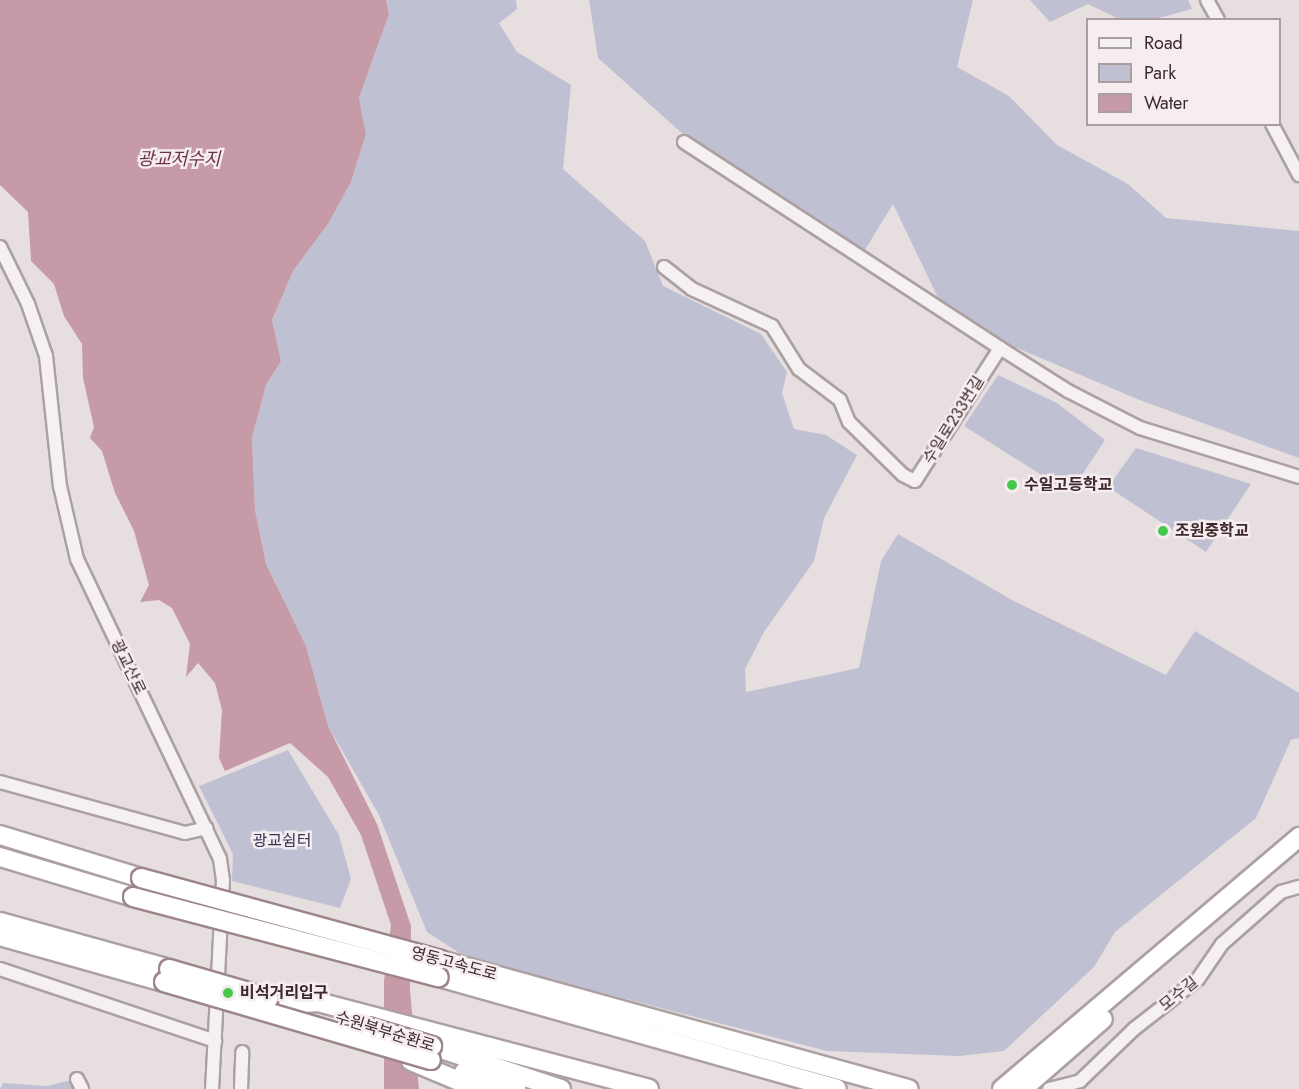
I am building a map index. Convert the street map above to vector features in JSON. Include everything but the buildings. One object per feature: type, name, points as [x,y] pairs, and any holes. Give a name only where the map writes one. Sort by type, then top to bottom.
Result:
[{"type":"highway","name":"영동고속도로","points":[[0,835],[837,1089]]},
{"type":"highway","points":[[1002,1089],[1299,837]]},
{"type":"highway","points":[[1023,1089],[1299,847]]},
{"type":"highway","name":"영동고속도로","points":[[0,857],[133,897],[440,969],[909,1089]]},
{"type":"highway","name":"수원북부순환로","points":[[0,922],[345,1032],[432,1052],[516,1089]]},
{"type":"highway","name":"수원북부순환로","points":[[0,936],[288,1004],[432,1052],[561,1089]]},
{"type":"highway","points":[[432,1052],[478,1089]]},
{"type":"highway","points":[[432,1052],[649,1089]]},
{"type":"street","points":[[1208,0],[1217,18]]},
{"type":"street","points":[[1273,126],[1299,175]]},
{"type":"street","points":[[684,142],[1068,391],[1140,428],[1299,477]]},
{"type":"street","name":"광교산로","points":[[0,246],[28,304],[46,356],[60,486],[77,559],[206,828],[223,880],[212,1089]]},
{"type":"street","name":"수일로233번길","points":[[664,267],[692,289],[772,326],[799,369],[840,400],[849,422],[903,475],[915,481],[1000,348]]},
{"type":"street","points":[[0,782],[185,833],[206,828]]},
{"type":"street","name":"모수길","points":[[1049,1089],[1080,1081],[1134,1029],[1198,979],[1222,944],[1281,892],[1299,887]]},
{"type":"street","points":[[0,969],[215,1041]]},
{"type":"street","points":[[241,1089],[242,1052]]},
{"type":"green space","points":[[386,0],[516,0],[517,9],[499,23],[517,52],[571,85],[563,169],[645,241],[663,286],[761,334],[787,372],[782,393],[794,429],[826,435],[857,455],[824,518],[814,561],[764,632],[745,669],[746,692],[859,668],[881,561],[898,534],[1012,600],[1166,675],[1195,631],[1299,693],[1299,738],[1291,740],[1256,818],[1115,932],[1094,967],[1004,1051],[959,1056],[827,1051],[467,958],[427,932],[379,815],[328,726],[306,646],[266,564],[255,510],[252,438],[266,385],[281,361],[272,320],[293,271],[328,224],[351,182],[366,134],[359,98],[389,14]]},
{"type":"green space","points":[[589,0],[973,0],[957,67],[1009,96],[1057,145],[1128,184],[1166,218],[1299,231],[1299,458],[1137,399],[991,337],[941,304],[893,204],[863,253],[693,143],[598,58]]},
{"type":"green space","points":[[1030,0],[1188,0],[1192,9],[1159,18],[1117,18],[1088,4],[1050,22]]},
{"type":"green space","points":[[998,375],[1057,403],[1105,440],[1070,493],[964,426]]},
{"type":"green space","points":[[1136,448],[1251,484],[1206,552],[1108,487]]},
{"type":"green space","name":"광교쉼터","points":[[288,750],[339,835],[351,879],[340,908],[232,881],[233,854],[199,786]]},
{"type":"green space","points":[[71,1080],[77,1089],[0,1089],[3,1083],[47,1086]]},
{"type":"water","name":"광교저수지","points":[[0,0],[386,0],[389,14],[359,98],[366,134],[351,182],[328,224],[293,271],[272,320],[281,361],[266,385],[252,438],[255,510],[266,564],[306,646],[328,726],[377,824],[411,926],[410,990],[419,1089],[384,1089],[384,981],[391,925],[361,835],[328,777],[290,743],[225,771],[219,758],[222,710],[215,683],[198,663],[186,677],[190,644],[172,608],[159,600],[140,602],[149,585],[134,531],[115,493],[102,451],[90,438],[94,427],[83,378],[82,344],[64,316],[54,284],[31,261],[28,212],[0,185]]},
{"type":"place","name":"수일고등학교","points":[[1012,485]]},
{"type":"place","name":"조원중학교","points":[[1163,531]]},
{"type":"place","name":"비석거리입구","points":[[228,993]]}]
